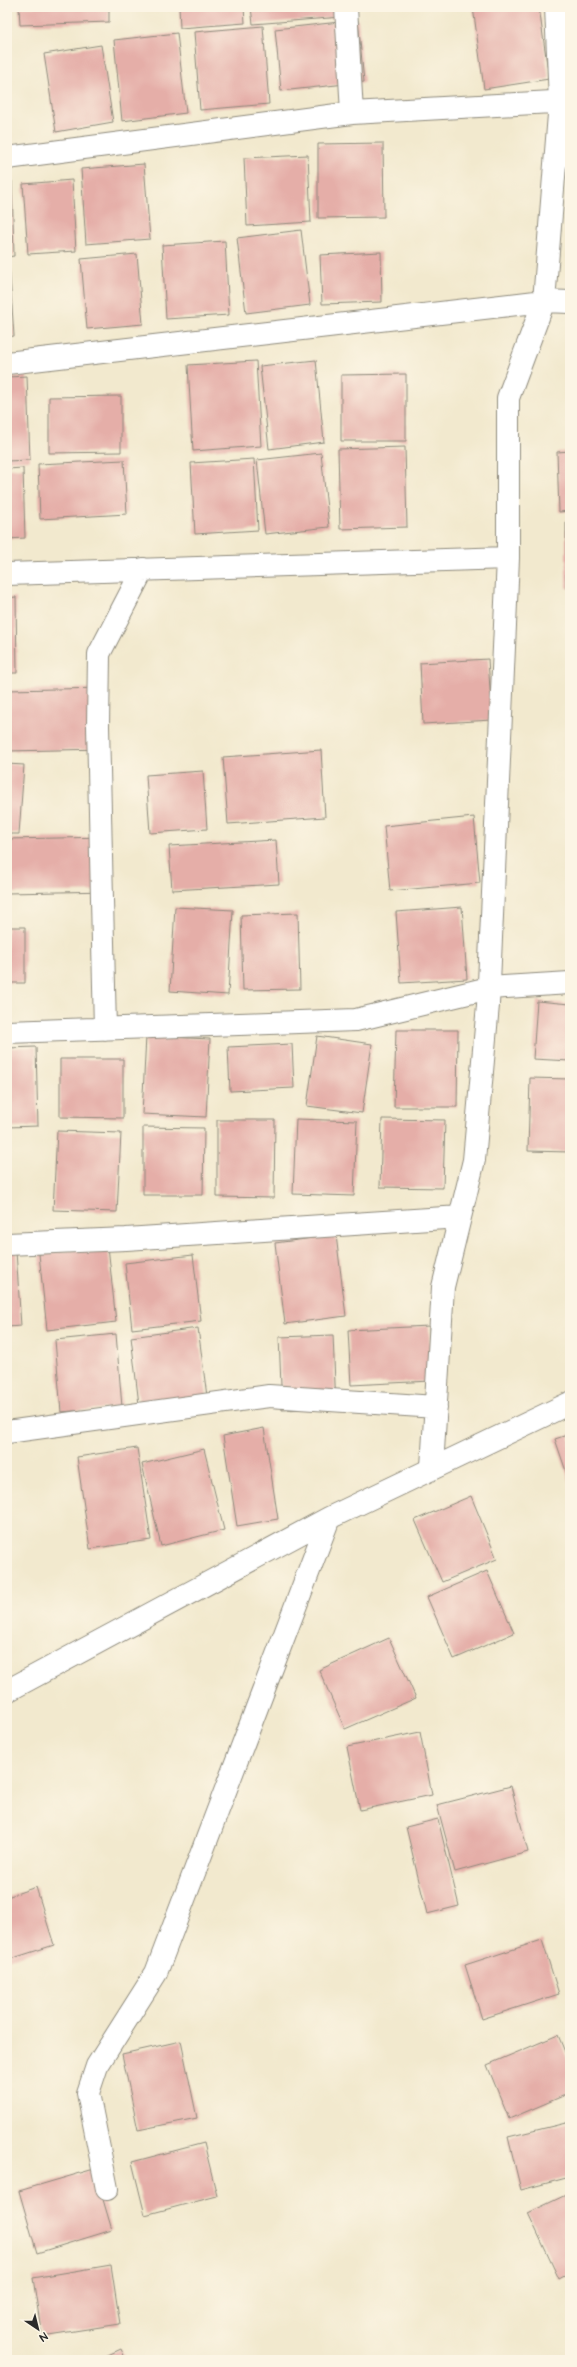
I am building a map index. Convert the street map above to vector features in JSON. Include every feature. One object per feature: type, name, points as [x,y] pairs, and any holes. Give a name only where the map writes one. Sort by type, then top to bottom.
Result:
[{"type":"street","points":[[346,7],[352,113]]},
{"type":"street","points":[[432,1467],[444,1287],[474,1160],[489,988],[508,558],[508,398],[544,301],[565,101],[556,7]]},
{"type":"street","points":[[7,158],[352,113],[565,101]]},
{"type":"street","points":[[7,362],[544,301],[570,302]]},
{"type":"street","points":[[7,574],[508,558]]},
{"type":"street","points":[[105,1029],[98,726],[99,654],[143,569]]},
{"type":"street","points":[[7,1032],[356,1020],[489,988],[570,983]]},
{"type":"street","points":[[7,1244],[126,1239],[460,1217]]},
{"type":"street","points":[[7,1432],[269,1396],[436,1407]]},
{"type":"street","points":[[7,1688],[329,1518],[432,1467],[570,1403]]},
{"type":"street","points":[[107,2189],[88,2093],[97,2066],[156,1974],[329,1518]]},
{"type":"building","points":[[19,7],[109,7],[109,22],[20,25]]},
{"type":"building","points":[[179,7],[244,7],[245,23],[180,28]]},
{"type":"building","points":[[251,7],[341,7],[342,17],[253,24]]},
{"type":"building","points":[[473,7],[539,7],[549,79],[484,89]]},
{"type":"building","points":[[358,20],[364,82],[281,91],[275,29]]},
{"type":"building","points":[[263,26],[269,104],[200,110],[194,32]]},
{"type":"building","points":[[177,33],[186,113],[122,121],[114,40]]},
{"type":"building","points":[[101,45],[113,122],[56,132],[44,54]]},
{"type":"building","points":[[383,143],[384,217],[318,218],[318,144]]},
{"type":"building","points":[[308,155],[311,222],[247,226],[244,158]]},
{"type":"building","points":[[144,164],[150,239],[86,244],[81,169]]},
{"type":"building","points":[[72,180],[76,251],[28,254],[23,184]]},
{"type":"building","points":[[7,181],[12,181],[14,256],[7,257]]},
{"type":"building","points":[[301,230],[310,305],[246,313],[237,238]]},
{"type":"building","points":[[225,241],[229,315],[166,319],[162,245]]},
{"type":"building","points":[[381,252],[382,302],[322,304],[320,255]]},
{"type":"building","points":[[137,254],[143,324],[87,329],[81,259]]},
{"type":"building","points":[[7,262],[9,262],[14,336],[7,337]]},
{"type":"building","points":[[316,360],[324,442],[269,449],[260,366]]},
{"type":"building","points":[[256,361],[261,446],[193,451],[188,365]]},
{"type":"building","points":[[406,374],[406,441],[341,441],[341,375]]},
{"type":"building","points":[[27,376],[30,460],[7,461],[7,377]]},
{"type":"building","points":[[121,396],[121,452],[49,453],[49,397]]},
{"type":"building","points":[[405,447],[407,527],[340,529],[338,449]]},
{"type":"building","points":[[570,451],[570,511],[559,512],[557,452]]},
{"type":"building","points":[[321,453],[329,527],[265,534],[257,460]]},
{"type":"building","points":[[254,459],[258,530],[195,534],[191,463]]},
{"type":"building","points":[[124,460],[127,514],[40,519],[38,464]]},
{"type":"building","points":[[23,468],[25,538],[7,539],[7,469]]},
{"type":"building","points":[[566,522],[570,522],[570,588],[566,588]]},
{"type":"building","points":[[16,597],[17,673],[7,673],[7,598]]},
{"type":"building","points":[[488,659],[492,720],[423,724],[420,663]]},
{"type":"building","points":[[106,688],[107,749],[7,751],[7,690]]},
{"type":"building","points":[[321,750],[325,817],[228,824],[223,757]]},
{"type":"building","points":[[7,764],[24,765],[19,834],[7,834]]},
{"type":"building","points":[[203,771],[207,829],[150,833],[146,775]]},
{"type":"building","points":[[474,817],[480,883],[390,891],[384,826]]},
{"type":"building","points":[[109,837],[110,891],[7,893],[7,839]]},
{"type":"building","points":[[276,840],[279,884],[172,890],[169,846]]},
{"type":"building","points":[[175,907],[233,910],[228,995],[170,991]]},
{"type":"building","points":[[462,907],[467,979],[401,983],[396,912]]},
{"type":"building","points":[[298,913],[300,989],[243,990],[241,915]]},
{"type":"building","points":[[7,927],[25,927],[25,983],[7,983]]},
{"type":"building","points":[[537,1001],[570,1004],[570,1061],[533,1059]]},
{"type":"building","points":[[396,1030],[458,1030],[457,1107],[394,1107]]},
{"type":"building","points":[[146,1036],[210,1039],[206,1117],[142,1114]]},
{"type":"building","points":[[317,1036],[372,1044],[362,1113],[307,1106]]},
{"type":"building","points":[[292,1044],[294,1088],[230,1091],[228,1047]]},
{"type":"building","points":[[36,1047],[38,1126],[7,1127],[7,1048]]},
{"type":"building","points":[[60,1059],[123,1059],[123,1118],[60,1117]]},
{"type":"building","points":[[530,1078],[570,1079],[570,1152],[528,1151]]},
{"type":"building","points":[[296,1119],[357,1121],[354,1196],[293,1194]]},
{"type":"building","points":[[382,1119],[445,1120],[443,1188],[380,1187]]},
{"type":"building","points":[[217,1120],[275,1120],[274,1198],[217,1197]]},
{"type":"building","points":[[143,1127],[204,1128],[203,1195],[143,1195]]},
{"type":"building","points":[[57,1131],[121,1133],[117,1212],[53,1210]]},
{"type":"building","points":[[336,1235],[346,1316],[285,1324],[275,1243]]},
{"type":"building","points":[[108,1246],[116,1322],[47,1330],[39,1254]]},
{"type":"building","points":[[16,1251],[21,1326],[7,1327],[7,1252]]},
{"type":"building","points":[[193,1255],[201,1321],[132,1329],[125,1263]]},
{"type":"building","points":[[429,1326],[431,1381],[351,1385],[348,1330]]},
{"type":"building","points":[[198,1328],[208,1404],[140,1413],[131,1337]]},
{"type":"building","points":[[116,1334],[122,1407],[61,1412],[55,1340]]},
{"type":"building","points":[[333,1335],[336,1408],[282,1410],[279,1337]]},
{"type":"building","points":[[264,1428],[278,1519],[237,1526],[223,1436]]},
{"type":"building","points":[[570,1434],[570,1483],[555,1439]]},
{"type":"building","points":[[137,1448],[151,1540],[90,1549],[77,1457]]},
{"type":"building","points":[[204,1449],[224,1530],[161,1546],[142,1464]]},
{"type":"building","points":[[471,1496],[497,1559],[442,1582],[415,1520]]},
{"type":"building","points":[[487,1571],[514,1633],[454,1659],[427,1597]]},
{"type":"building","points":[[389,1638],[416,1698],[345,1729],[319,1670]]},
{"type":"building","points":[[420,1732],[432,1795],[360,1810],[347,1747]]},
{"type":"building","points":[[511,1786],[528,1852],[455,1872],[437,1805]]},
{"type":"building","points":[[438,1819],[459,1906],[427,1914],[406,1827]]},
{"type":"building","points":[[36,1887],[54,1945],[7,1960],[7,1897]]},
{"type":"building","points":[[542,1940],[559,1994],[482,2019],[465,1965]]},
{"type":"building","points":[[558,2035],[570,2064],[570,2093],[509,2119],[487,2065]]},
{"type":"building","points":[[181,2041],[197,2118],[138,2130],[122,2054]]},
{"type":"building","points":[[570,2122],[570,2177],[521,2190],[508,2137]]},
{"type":"building","points":[[204,2143],[217,2196],[145,2215],[132,2162]]},
{"type":"building","points":[[94,2169],[112,2230],[37,2253],[19,2191]]},
{"type":"building","points":[[570,2193],[570,2273],[559,2279],[528,2213]]},
{"type":"building","points":[[111,2265],[120,2324],[42,2336],[33,2278]]},
{"type":"building","points":[[121,2349],[126,2360],[97,2360]]}]
